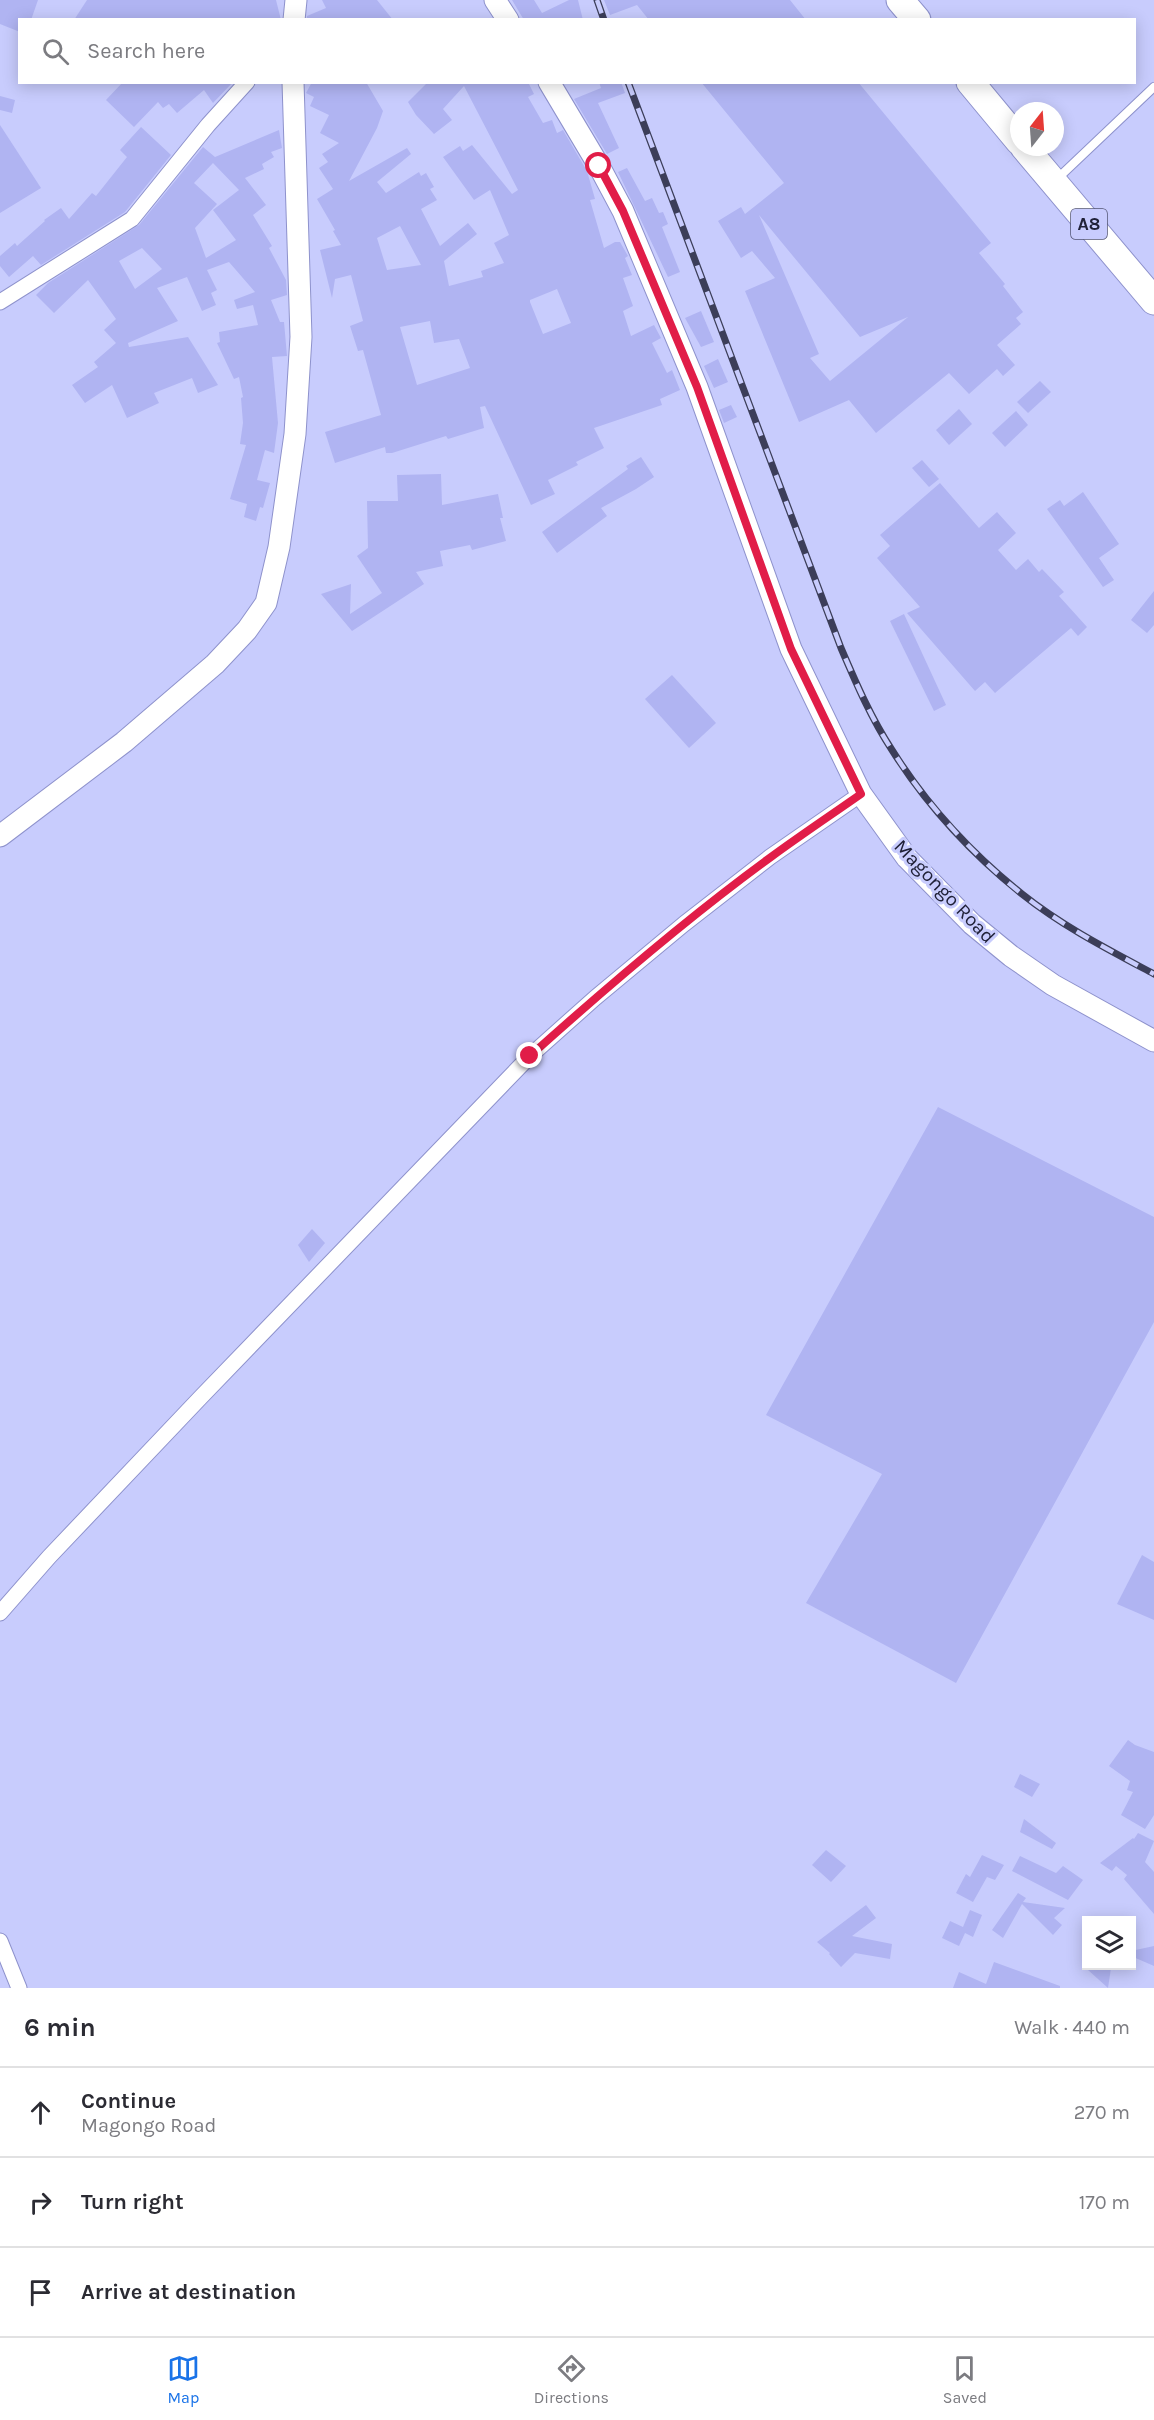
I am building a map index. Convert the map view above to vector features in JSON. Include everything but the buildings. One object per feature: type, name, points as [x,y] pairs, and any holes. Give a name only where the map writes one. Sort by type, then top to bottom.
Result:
[{"type":"highway","points":[[900,0],[915,18]]},
{"type":"highway","points":[[972,84],[1010,130]]},
{"type":"highway","name":"A8","points":[[1032,156],[1154,301]]},
{"type":"street","points":[[294,18],[296,0]]},
{"type":"street","points":[[495,0],[507,18]]},
{"type":"street","points":[[0,302],[132,219],[208,125],[245,84]]},
{"type":"street","points":[[0,837],[124,742],[215,664],[247,630],[266,603],[279,547],[295,434],[301,337],[293,84]]},
{"type":"street","name":"Magongo Road","points":[[550,84],[623,211],[697,387],[791,649],[861,794],[907,858],[972,924],[1011,956],[1053,984],[1154,1041]]},
{"type":"street","points":[[0,1613],[200,1398],[530,1056],[684,924],[770,857],[861,794]]},
{"type":"street","points":[[0,1941],[19,1988]]},
{"type":"lane","points":[[1054,182],[1154,87]]},
{"type":"railway","points":[[597,0],[603,18]]},
{"type":"railway","points":[[629,84],[841,648],[884,738],[935,809],[1003,879],[1037,906],[1069,927],[1154,974]]},
{"type":"route","points":[[530,1056],[684,924],[770,857],[861,794],[791,649],[697,387],[623,211],[599,166]]}]
